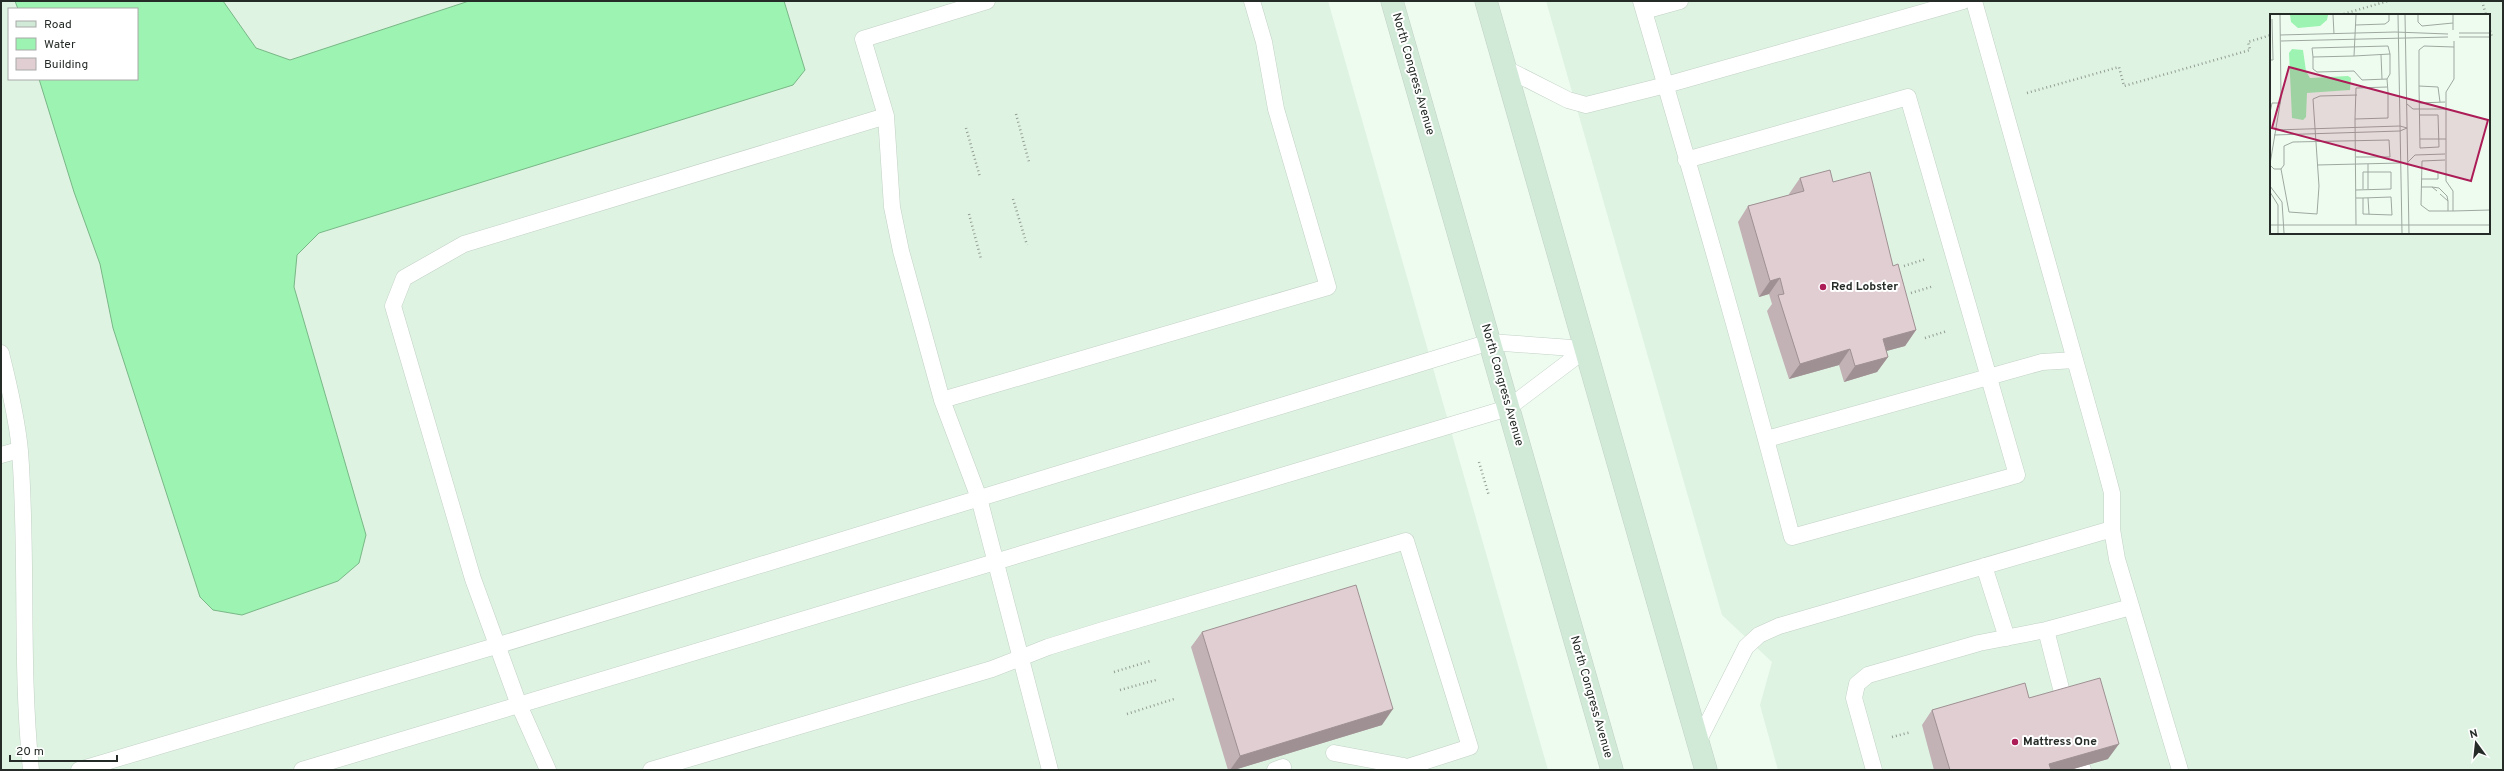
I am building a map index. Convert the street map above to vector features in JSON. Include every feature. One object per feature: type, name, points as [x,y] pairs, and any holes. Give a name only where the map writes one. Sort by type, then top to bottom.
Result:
[{"type":"main road","name":"North Congress Avenue","points":[[1392,1],[1612,770]]},
{"type":"main road","points":[[1486,1],[1706,770]]},
{"type":"lane","points":[[987,1],[863,39],[886,116],[894,219],[942,400],[979,498],[1050,770]]},
{"type":"lane","points":[[942,400],[1328,287],[1276,109],[1264,42],[1252,1]]},
{"type":"lane","points":[[1680,1],[1643,6],[1686,160],[1766,439],[1792,537],[2017,475],[1908,97],[1686,160]]},
{"type":"lane","points":[[1505,68],[1568,100],[1586,105],[1666,85],[1963,1]]},
{"type":"lane","points":[[1974,1],[2112,493],[2112,529],[2117,559],[2180,770]]},
{"type":"lane","points":[[548,770],[519,705],[499,645],[473,579],[393,306],[404,278],[464,244],[886,116]]},
{"type":"lane","points":[[79,770],[499,645],[1490,342],[1586,349]]},
{"type":"lane","points":[[302,770],[1508,408],[1586,349]]},
{"type":"lane","points":[[1,353],[10,390],[19,450],[24,519],[26,717],[31,770]]},
{"type":"lane","points":[[1766,439],[2042,362],[2075,360]]},
{"type":"lane","points":[[1,455],[19,450]]},
{"type":"lane","points":[[1698,742],[1746,647],[1759,635],[1779,626],[2112,529]]},
{"type":"lane","points":[[651,770],[985,671],[1103,630],[1406,541],[1470,747],[1401,768],[1341,760]]},
{"type":"lane","points":[[1984,566],[2007,638]]},
{"type":"lane","points":[[1874,770],[1854,698],[1857,684],[1868,675],[1979,643],[2046,630],[2131,606]]},
{"type":"lane","points":[[2046,630],[2064,700]]},
{"type":"path","points":[[2343,14],[2388,1]]},
{"type":"path","points":[[2482,1],[2486,14]]},
{"type":"path","points":[[2490,30],[2492,37]]},
{"type":"path","points":[[2020,95],[2119,67],[2124,86],[2250,50],[2248,42],[2270,35]]},
{"type":"path","points":[[1016,114],[1029,162]]},
{"type":"path","points":[[966,128],[980,177]]},
{"type":"path","points":[[1013,199],[1027,245]]},
{"type":"path","points":[[969,214],[981,259]]},
{"type":"path","points":[[1904,266],[1933,257]]},
{"type":"path","points":[[1911,292],[1941,285]]},
{"type":"path","points":[[1925,338],[1954,330]]},
{"type":"path","points":[[1479,462],[1489,496]]},
{"type":"path","points":[[1114,672],[1150,661]]},
{"type":"path","points":[[1120,690],[1156,680]]},
{"type":"path","points":[[1127,714],[1174,699]]},
{"type":"path","points":[[1885,739],[1911,732]]},
{"type":"shaded area","points":[[1,1],[1328,1],[1548,770],[1,770]]},
{"type":"shaded area","points":[[1546,1],[2503,1],[2503,770],[1778,770],[1760,705],[1772,662],[1722,615]]},
{"type":"water","points":[[15,1],[223,1],[256,48],[290,60],[469,1],[784,1],[805,70],[793,85],[319,233],[297,255],[294,287],[366,535],[359,563],[338,581],[242,615],[213,610],[200,597],[113,328],[100,264],[74,192],[39,80],[138,80],[138,8],[18,8]]},
{"type":"building","name":"Red Lobster","points":[[1830,170],[1833,182],[1870,172],[1893,266],[1898,264],[1916,330],[1883,339],[1888,357],[1855,366],[1850,349],[1800,364],[1778,295],[1784,294],[1780,278],[1770,281],[1748,206],[1804,191],[1800,178]]},
{"type":"building","points":[[1356,585],[1393,709],[1240,756],[1202,632]]},
{"type":"building","name":"Mattress One","points":[[2100,678],[2119,744],[2049,764],[2051,770],[1950,770],[1932,710],[2025,683],[2029,698]]},
{"type":"place","name":"Red Lobster","points":[[1823,287]]},
{"type":"place","name":"Mattress One","points":[[2015,742]]}]
